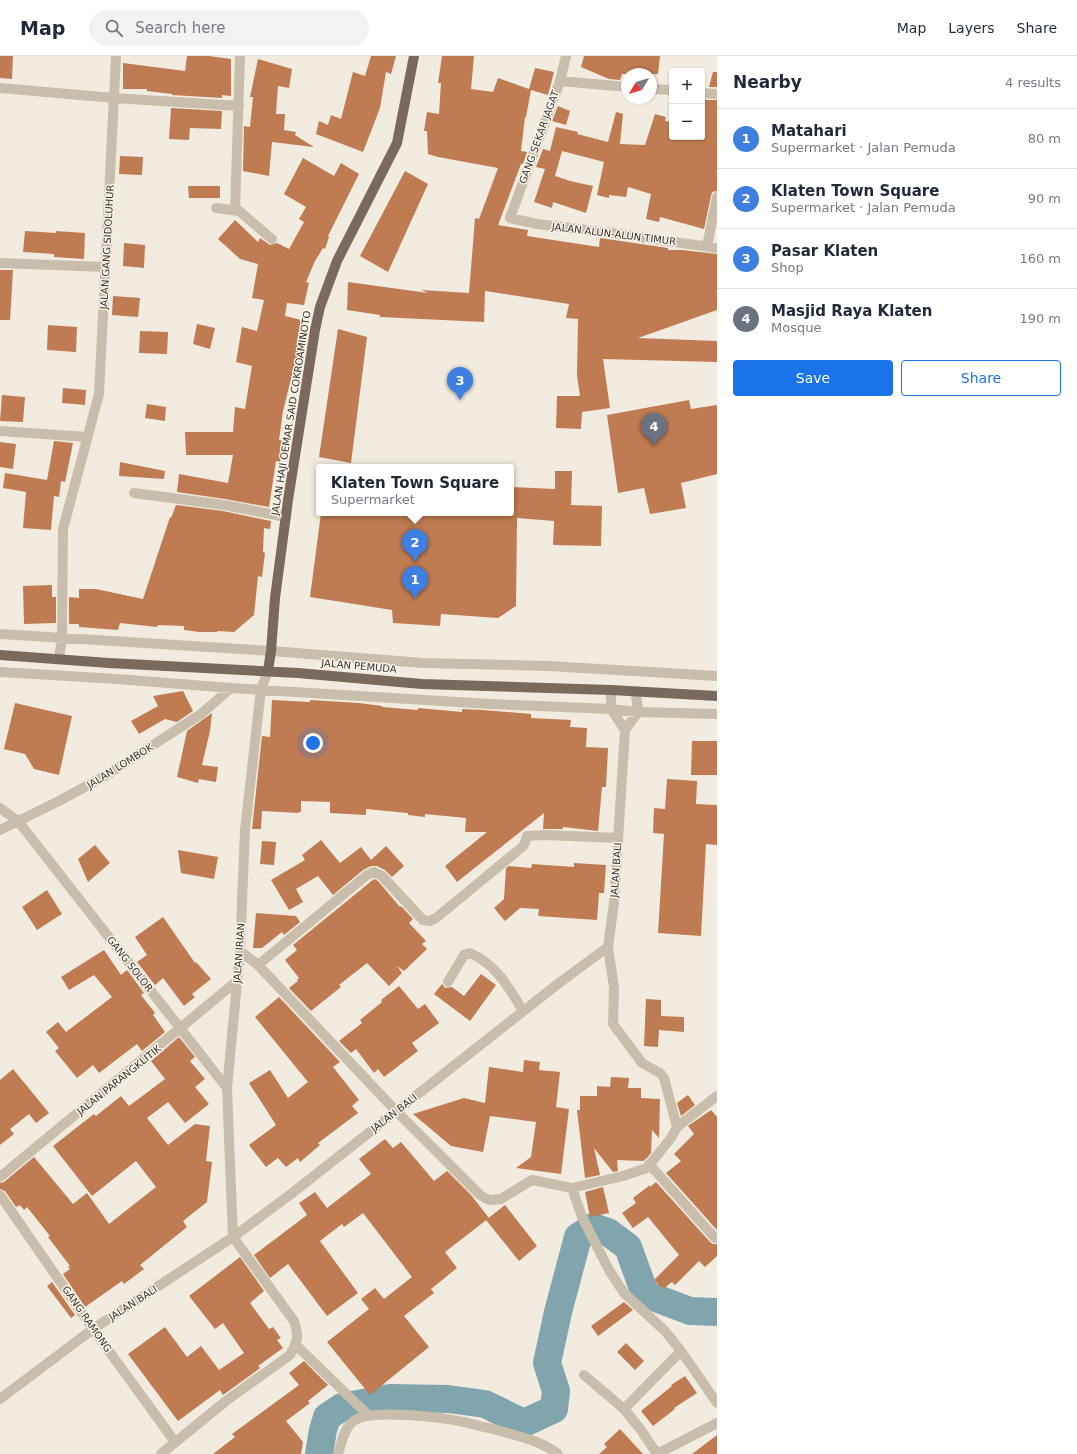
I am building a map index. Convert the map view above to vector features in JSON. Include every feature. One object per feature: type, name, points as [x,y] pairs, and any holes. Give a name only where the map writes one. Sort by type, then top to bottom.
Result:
[{"type":"main road","name":"JALAN HAJI OEMAR SAID COKROAMINOTO","points":[[268,671],[286,517],[315,330],[320,307],[337,261],[397,143],[414,56]]},
{"type":"main road","name":"JALAN PEMUDA","points":[[0,655],[109,663],[268,671],[422,684],[611,690],[717,696]]},
{"type":"street","name":"JALAN GANG SIDOLUHUR","points":[[59,659],[62,636],[63,529],[99,394],[116,56]]},
{"type":"street","points":[[237,211],[240,56]]},
{"type":"street","name":"GANG SEKAR JAGAT","points":[[510,218],[560,81],[566,56]]},
{"type":"street","points":[[560,81],[621,86]]},
{"type":"street","points":[[0,88],[114,98],[239,106]]},
{"type":"street","points":[[657,89],[669,90]]},
{"type":"street","points":[[705,93],[717,94]]},
{"type":"street","points":[[712,247],[717,197]]},
{"type":"street","points":[[216,208],[237,211],[272,239]]},
{"type":"street","name":"JALAN ALUN-ALUN TIMUR","points":[[510,218],[537,224],[712,247]]},
{"type":"street","points":[[0,263],[105,267]]},
{"type":"street","points":[[0,431],[87,437]]},
{"type":"street","points":[[134,493],[224,505],[286,517]]},
{"type":"street","points":[[0,634],[62,636],[423,663],[549,666],[717,676]]},
{"type":"street","name":"JALAN IRIAN","points":[[233,1237],[227,1088],[240,951],[246,830],[261,689],[268,671]]},
{"type":"street","points":[[0,672],[116,678],[231,688],[490,704],[611,708],[638,712],[717,714]]},
{"type":"street","name":"JALAN LOMBOK","points":[[0,830],[20,824],[105,776],[201,714],[231,688]]},
{"type":"street","points":[[611,690],[611,708],[625,730],[638,712],[636,692]]},
{"type":"street","name":"JALAN BALI","points":[[0,1399],[93,1329],[233,1237],[291,1194],[523,1011],[608,947],[614,903],[625,730]]},
{"type":"street","name":"GANG SOLOR","points":[[0,808],[20,824],[33,840],[227,1088]]},
{"type":"street","points":[[258,965],[367,875],[374,872],[382,876],[423,920],[430,921],[436,918],[521,848],[527,836],[545,835],[618,838]]},
{"type":"street","points":[[608,947],[614,987],[613,1024],[642,1063],[664,1078],[677,1127]]},
{"type":"street","points":[[240,951],[258,965],[396,1111],[480,1195],[489,1200],[502,1199],[532,1180],[572,1188],[623,1176],[647,1168],[672,1138],[677,1127],[717,1096]]},
{"type":"street","points":[[448,982],[464,955],[470,953],[478,956],[496,970],[523,1011]]},
{"type":"street","name":"JALAN PARANGKLITIK","points":[[0,1177],[181,1029],[237,981]]},
{"type":"street","points":[[649,1164],[715,1238]]},
{"type":"street","points":[[572,1188],[582,1217],[591,1236],[609,1270],[624,1293],[665,1331],[681,1351],[717,1403]]},
{"type":"street","name":"GANG RAMONG","points":[[0,1195],[93,1329],[175,1442]]},
{"type":"street","points":[[161,1454],[226,1401],[290,1355],[296,1345],[298,1335],[294,1321],[233,1237]]},
{"type":"street","points":[[296,1345],[366,1413]]},
{"type":"street","points":[[624,1409],[681,1351]]},
{"type":"street","points":[[584,1375],[624,1409],[641,1430],[657,1454],[717,1423]]},
{"type":"street","points":[[338,1454],[347,1426],[366,1413],[398,1414],[463,1421],[523,1438],[552,1449],[558,1454]]},
{"type":"building","points":[[0,56],[13,56],[12,79],[0,78]]},
{"type":"building","points":[[187,56],[209,56],[231,59],[231,96],[222,95],[222,98],[172,95],[147,91],[147,89],[123,89],[123,63],[185,71]]},
{"type":"building","points":[[371,56],[396,56],[391,74],[386,72],[380,108],[363,152],[316,134],[319,121],[328,125],[331,115],[341,119],[353,72],[365,76]]},
{"type":"building","points":[[442,56],[474,56],[471,89],[493,92],[498,78],[529,89],[535,68],[554,72],[548,95],[531,90],[525,117],[521,151],[527,152],[498,225],[528,230],[527,236],[599,247],[600,238],[668,248],[668,250],[717,254],[717,310],[638,338],[717,341],[717,362],[603,359],[610,408],[582,412],[581,429],[556,428],[557,396],[580,396],[577,376],[578,319],[566,318],[569,304],[485,291],[484,322],[380,317],[380,315],[347,310],[348,282],[428,293],[421,290],[469,293],[475,218],[479,219],[498,168],[428,154],[427,131],[424,131],[427,112],[439,114],[441,83],[438,83]]},
{"type":"building","points":[[584,56],[660,56],[658,74],[657,68],[621,68],[620,80],[609,79],[581,67]]},
{"type":"building","points":[[258,59],[292,69],[289,88],[278,86],[276,114],[285,114],[284,130],[296,132],[295,135],[314,147],[272,142],[269,176],[243,171],[244,126],[250,127],[253,97],[250,97]]},
{"type":"building","points":[[713,72],[717,72],[717,87],[709,87]]},
{"type":"building","points":[[705,100],[717,100],[717,191],[712,192],[704,229],[660,217],[659,222],[646,219],[651,194],[628,187],[626,197],[609,195],[609,198],[597,195],[604,162],[562,151],[555,176],[593,186],[586,213],[553,202],[552,208],[534,202],[545,169],[536,167],[543,149],[550,151],[556,127],[578,132],[577,134],[608,142],[616,112],[623,114],[620,144],[645,145],[655,114],[666,117],[665,121],[669,122],[669,140],[705,140]]},
{"type":"building","points":[[558,106],[570,111],[566,125],[552,121]]},
{"type":"building","points":[[171,108],[222,111],[221,129],[190,128],[189,140],[169,139]]},
{"type":"building","points":[[120,156],[143,157],[142,175],[119,174]]},
{"type":"building","points":[[303,158],[334,176],[341,163],[359,174],[328,236],[325,249],[323,248],[315,261],[306,282],[309,283],[304,305],[287,303],[285,316],[301,320],[300,340],[295,376],[292,375],[283,411],[279,440],[284,441],[280,462],[276,461],[269,507],[177,492],[179,474],[228,483],[233,455],[186,455],[185,432],[233,432],[235,407],[245,409],[252,366],[236,362],[242,327],[257,331],[264,300],[252,298],[258,264],[240,259],[218,239],[235,220],[258,242],[260,238],[270,245],[277,243],[289,249],[304,222],[299,219],[306,207],[284,194]]},
{"type":"building","points":[[405,171],[428,184],[388,272],[360,256]]},
{"type":"building","points":[[188,186],[220,186],[220,198],[189,198]]},
{"type":"building","points":[[25,231],[85,233],[84,259],[54,257],[54,254],[23,252]]},
{"type":"building","points":[[124,243],[145,245],[144,268],[123,266]]},
{"type":"building","points":[[0,270],[13,270],[10,320],[0,320]]},
{"type":"building","points":[[113,296],[140,298],[138,317],[112,315]]},
{"type":"building","points":[[197,324],[215,328],[210,349],[193,344]]},
{"type":"building","points":[[48,325],[77,327],[76,352],[47,350]]},
{"type":"building","points":[[338,329],[367,337],[351,463],[319,457]]},
{"type":"building","points":[[140,331],[168,332],[167,354],[139,353]]},
{"type":"building","points":[[63,388],[86,390],[85,405],[62,403]]},
{"type":"building","points":[[2,395],[25,397],[23,422],[0,421]]},
{"type":"building","points":[[689,400],[691,409],[717,405],[717,474],[681,483],[686,508],[650,514],[644,488],[618,493],[607,415]]},
{"type":"building","points":[[147,404],[166,407],[165,421],[145,418]]},
{"type":"building","points":[[54,441],[73,443],[65,482],[61,481],[59,497],[54,496],[51,530],[23,528],[26,492],[3,488],[5,473],[47,480]]},
{"type":"building","points":[[0,442],[16,444],[13,469],[0,467]]},
{"type":"building","points":[[120,462],[165,471],[164,479],[119,476]]},
{"type":"building","points":[[555,471],[572,471],[571,505],[602,506],[601,546],[553,545],[554,521],[517,518],[516,606],[498,618],[441,614],[440,626],[393,623],[392,610],[310,597],[321,516],[514,516],[514,487],[555,489]]},
{"type":"building","points":[[176,505],[223,511],[271,521],[270,529],[264,528],[263,552],[265,553],[262,577],[258,576],[254,615],[234,632],[199,632],[184,630],[184,626],[158,625],[157,627],[120,623],[118,630],[79,627],[79,624],[69,624],[69,597],[79,598],[79,589],[96,589],[143,599],[170,517],[171,518]]},
{"type":"building","points":[[52,585],[52,597],[56,597],[56,623],[24,624],[23,586]]},
{"type":"building","points":[[183,691],[193,711],[177,722],[165,719],[139,734],[131,721],[158,706],[153,696]]},
{"type":"building","points":[[272,700],[310,702],[310,700],[359,703],[382,707],[418,710],[418,708],[462,712],[462,709],[483,710],[531,714],[531,718],[571,720],[570,727],[587,728],[586,747],[608,748],[606,787],[602,787],[598,831],[563,827],[563,829],[543,829],[544,813],[457,882],[445,866],[487,832],[465,832],[466,818],[425,814],[425,817],[408,815],[408,813],[366,809],[366,815],[330,813],[330,802],[301,801],[301,812],[298,812],[299,813],[262,811],[261,829],[252,829],[262,736],[270,737]]},
{"type":"building","points":[[15,703],[72,716],[59,775],[34,769],[25,754],[4,749]]},
{"type":"building","points":[[212,713],[210,731],[202,765],[218,767],[216,782],[199,779],[198,783],[177,777],[187,731]]},
{"type":"building","points":[[692,741],[717,741],[717,775],[691,775]]},
{"type":"building","points":[[667,779],[697,781],[696,804],[717,805],[717,845],[706,844],[701,936],[658,933],[664,834],[653,833],[654,808],[665,809]]},
{"type":"building","points":[[321,840],[340,863],[361,847],[371,860],[386,846],[404,866],[392,877],[385,870],[377,866],[371,866],[363,870],[333,895],[318,876],[296,889],[303,902],[289,910],[271,880],[305,860],[302,855]]},
{"type":"building","points":[[262,841],[276,842],[274,865],[260,864]]},
{"type":"building","points":[[95,845],[110,863],[88,882],[78,859]]},
{"type":"building","points":[[178,850],[218,857],[214,879],[181,873]]},
{"type":"building","points":[[574,863],[606,865],[604,893],[599,893],[597,920],[538,916],[539,909],[520,908],[505,921],[494,908],[504,899],[506,868],[509,866],[531,868],[532,864],[574,867]]},
{"type":"building","points":[[374,879],[378,881],[400,907],[401,906],[413,919],[409,923],[426,941],[422,944],[427,949],[404,971],[397,966],[402,973],[389,986],[367,963],[339,985],[341,987],[311,1011],[289,988],[298,981],[297,980],[299,978],[285,960],[297,950],[293,945]]},
{"type":"building","points":[[47,890],[62,914],[37,930],[22,907]]},
{"type":"building","points":[[256,913],[296,916],[300,922],[284,935],[282,932],[262,948],[253,948]]},
{"type":"building","points":[[163,917],[195,963],[196,962],[211,979],[192,994],[195,997],[184,1006],[163,978],[155,985],[137,962],[147,955],[135,937]]},
{"type":"building","points":[[104,950],[121,975],[127,970],[144,993],[141,995],[155,1013],[153,1015],[165,1032],[142,1051],[137,1044],[99,1073],[93,1065],[77,1078],[55,1051],[59,1048],[46,1032],[58,1022],[66,1032],[112,997],[94,975],[69,990],[61,977]]},
{"type":"building","points":[[481,974],[496,985],[470,1021],[434,994],[442,984],[445,988],[452,987],[464,996]]},
{"type":"building","points":[[399,986],[418,1009],[425,1004],[439,1023],[412,1043],[418,1051],[384,1077],[378,1069],[374,1073],[356,1049],[351,1053],[339,1041],[362,1023],[360,1020],[382,1002],[381,1000]]},
{"type":"building","points":[[279,997],[340,1062],[333,1067],[359,1100],[352,1106],[358,1113],[318,1143],[320,1145],[300,1162],[298,1158],[286,1167],[278,1158],[266,1167],[249,1145],[276,1125],[249,1083],[270,1070],[288,1098],[308,1082],[255,1017]]},
{"type":"building","points":[[646,999],[661,1000],[661,1016],[684,1017],[684,1032],[659,1030],[658,1047],[644,1046]]},
{"type":"building","points":[[179,1037],[195,1057],[190,1061],[205,1079],[195,1087],[209,1104],[185,1123],[168,1102],[147,1118],[168,1145],[195,1124],[210,1126],[206,1161],[212,1162],[207,1202],[183,1221],[187,1227],[140,1265],[144,1269],[124,1284],[122,1281],[85,1307],[63,1274],[70,1269],[68,1267],[70,1266],[48,1237],[50,1236],[27,1207],[24,1210],[20,1205],[16,1207],[5,1191],[0,1189],[0,1183],[4,1182],[34,1157],[73,1204],[87,1193],[109,1224],[156,1187],[136,1161],[92,1196],[53,1146],[94,1114],[96,1116],[121,1096],[129,1106],[165,1079],[151,1061]]},
{"type":"building","points":[[524,1060],[540,1062],[539,1070],[560,1072],[556,1107],[569,1109],[561,1174],[516,1168],[531,1157],[536,1122],[490,1116],[483,1152],[451,1146],[413,1114],[464,1098],[485,1103],[489,1067],[523,1072]]},
{"type":"building","points":[[13,1069],[49,1113],[36,1123],[29,1114],[10,1129],[14,1134],[0,1145],[0,1080]]},
{"type":"building","points":[[611,1077],[629,1078],[628,1088],[641,1088],[641,1098],[660,1099],[659,1138],[652,1130],[651,1153],[647,1158],[643,1161],[617,1160],[618,1171],[613,1172],[594,1148],[600,1175],[585,1178],[577,1110],[580,1110],[580,1096],[597,1096],[597,1086],[610,1087]]},
{"type":"building","points":[[688,1095],[695,1105],[681,1116],[677,1103]]},
{"type":"building","points":[[711,1110],[717,1117],[717,1230],[666,1173],[681,1161],[674,1154],[694,1134],[688,1126]]},
{"type":"building","points":[[385,1139],[393,1148],[401,1142],[434,1181],[447,1171],[471,1195],[489,1218],[445,1252],[457,1268],[431,1289],[434,1293],[404,1316],[429,1347],[370,1395],[327,1342],[369,1309],[361,1299],[375,1288],[384,1299],[412,1277],[363,1213],[344,1227],[342,1224],[320,1241],[358,1293],[327,1316],[288,1264],[270,1278],[254,1255],[307,1215],[299,1203],[315,1192],[327,1208],[371,1174],[359,1159]]},
{"type":"building","points":[[656,1182],[710,1242],[717,1244],[717,1256],[705,1267],[699,1261],[675,1285],[672,1282],[663,1289],[654,1280],[679,1255],[648,1217],[633,1228],[622,1213],[636,1203],[633,1198]]},
{"type":"building","points":[[603,1187],[609,1213],[590,1217],[585,1192]]},
{"type":"building","points":[[505,1205],[537,1246],[519,1261],[486,1220]]},
{"type":"building","points":[[240,1257],[264,1291],[250,1303],[269,1329],[273,1327],[281,1338],[277,1340],[283,1348],[258,1366],[260,1368],[223,1395],[220,1390],[178,1421],[128,1354],[165,1327],[187,1357],[201,1346],[219,1370],[244,1353],[223,1323],[215,1329],[189,1296]]},
{"type":"building","points":[[52,1282],[75,1315],[71,1318],[47,1286]]},
{"type":"building","points":[[624,1302],[633,1310],[598,1336],[591,1326]]},
{"type":"building","points":[[626,1343],[644,1361],[635,1370],[617,1352]]},
{"type":"building","points":[[304,1361],[328,1385],[308,1401],[310,1403],[286,1421],[303,1442],[301,1454],[213,1454],[235,1437],[232,1434],[299,1385],[289,1373]]},
{"type":"building","points":[[685,1376],[697,1393],[674,1408],[675,1409],[653,1426],[641,1411],[672,1386],[671,1385]]},
{"type":"building","points":[[620,1429],[643,1454],[599,1454],[607,1447],[604,1444]]},
{"type":"building","points":[[717,1435],[717,1454],[692,1454]]},
{"type":"waterway","points":[[319,1454],[327,1417],[342,1407],[390,1398],[448,1399],[485,1404],[524,1423],[554,1409],[556,1391],[547,1363],[558,1312],[578,1237],[593,1227],[608,1232],[628,1247],[645,1294],[690,1311],[717,1312]]},
{"type":"place","name":"Pasar Klaten","points":[[460,400]]},
{"type":"place","name":"Masjid Raya Klaten","points":[[654,446]]},
{"type":"place","name":"Klaten Town Square","points":[[415,562]]},
{"type":"place","name":"Matahari","points":[[415,599]]}]
